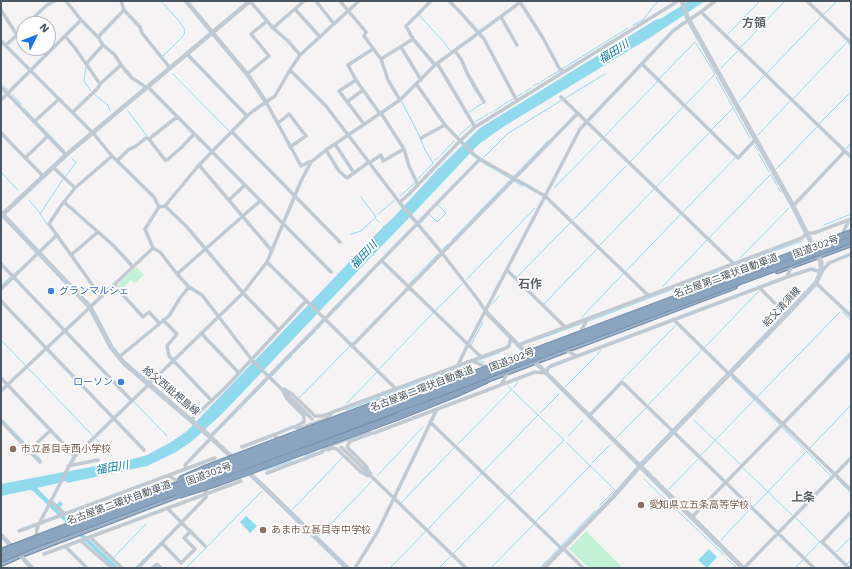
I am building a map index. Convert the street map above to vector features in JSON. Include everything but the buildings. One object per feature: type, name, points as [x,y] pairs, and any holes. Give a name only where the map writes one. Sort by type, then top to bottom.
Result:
[{"type":"highway","name":"名古屋第二環状自動車道","points":[[1,552],[851,233]]},
{"type":"highway","name":"国道302号","points":[[1,563],[84,530],[836,249],[851,242]]},
{"type":"highway","name":"名古屋第二環状自動車道","points":[[1,559],[31,546],[538,356],[851,242]]},
{"type":"highway","points":[[116,514],[214,484],[397,417],[486,380]]},
{"type":"highway","points":[[124,505],[207,468],[382,402],[430,387],[469,386]]},
{"type":"main road","points":[[682,1],[688,18],[819,255],[821,272]]},
{"type":"main road","name":"給父西枇杷島線","points":[[2,214],[90,307],[111,347],[119,357],[210,436],[347,568]]},
{"type":"main road","name":"給父清須線","points":[[640,466],[816,283],[821,272]]},
{"type":"main road","points":[[640,466],[744,568]]},
{"type":"street","points":[[35,16],[47,5],[54,1]]},
{"type":"street","points":[[66,1],[81,20],[98,37],[103,45],[115,55],[132,78],[147,88],[177,117],[331,272]]},
{"type":"street","points":[[121,1],[124,10],[140,27],[142,33],[170,68]]},
{"type":"street","points":[[186,1],[247,74],[266,102],[301,166],[312,162]]},
{"type":"street","points":[[2,214],[53,166],[250,1],[273,28],[288,41],[300,55]]},
{"type":"street","points":[[273,28],[304,1]]},
{"type":"street","points":[[316,1],[334,24]]},
{"type":"street","points":[[340,1],[366,32],[364,36],[381,59],[388,80],[400,100]]},
{"type":"street","points":[[312,419],[252,359],[202,295],[189,287],[160,252],[153,248],[145,229],[159,207],[165,206],[199,165],[247,116],[275,96],[300,55],[359,1]]},
{"type":"street","points":[[431,1],[406,25],[414,39],[436,64],[475,128]]},
{"type":"street","points":[[449,1],[479,33],[516,101]]},
{"type":"street","points":[[400,203],[460,141],[475,128],[678,1]]},
{"type":"street","points":[[458,365],[580,129],[586,121],[674,31],[688,18],[701,12],[715,1]]},
{"type":"street","points":[[807,1],[851,44]]},
{"type":"street","points":[[34,549],[39,524],[75,456],[243,293],[267,262],[301,181],[312,162],[326,150],[400,100],[417,85],[436,64],[521,2],[559,68],[563,72]]},
{"type":"street","points":[[295,9],[320,37]]},
{"type":"street","points":[[1,10],[16,33]]},
{"type":"street","points":[[98,37],[124,10]]},
{"type":"street","points":[[701,12],[851,157]]},
{"type":"street","points":[[501,17],[517,46]]},
{"type":"street","points":[[56,44],[81,20]]},
{"type":"street","points":[[247,74],[269,56],[251,34],[267,20]]},
{"type":"street","points":[[6,45],[16,36]]},
{"type":"street","points":[[65,36],[100,84]]},
{"type":"street","points":[[381,59],[414,39]]},
{"type":"street","points":[[1,41],[32,70],[93,133],[112,156],[154,197],[159,207]]},
{"type":"street","points":[[86,64],[103,45]]},
{"type":"street","points":[[401,47],[421,80]]},
{"type":"street","points":[[373,49],[348,64],[356,80],[404,149],[409,166],[418,185]]},
{"type":"street","points":[[455,50],[484,102]]},
{"type":"street","points":[[187,54],[247,116]]},
{"type":"street","points":[[1,100],[45,56]]},
{"type":"street","points":[[642,64],[738,158],[755,140]]},
{"type":"street","points":[[73,112],[121,65]]},
{"type":"street","points":[[290,70],[326,106],[400,203],[442,253],[486,312],[534,362],[640,466],[613,497],[544,568]]},
{"type":"street","points":[[356,80],[339,92],[364,124]]},
{"type":"street","points":[[417,85],[445,125],[473,154],[545,196],[648,295]]},
{"type":"street","points":[[1,87],[66,155]]},
{"type":"street","points":[[347,102],[363,90]]},
{"type":"street","points":[[561,97],[733,264]]},
{"type":"street","points":[[34,122],[59,99]]},
{"type":"street","points":[[352,346],[578,113]]},
{"type":"street","points":[[278,123],[289,114],[306,136],[290,147]]},
{"type":"street","points":[[117,161],[128,150],[146,138],[149,139],[177,117]]},
{"type":"street","points":[[421,138],[445,125]]},
{"type":"street","points":[[232,132],[340,242]]},
{"type":"street","points":[[1,133],[43,176]]},
{"type":"street","points":[[149,139],[165,160],[167,160],[194,134]]},
{"type":"street","points":[[25,158],[48,136]]},
{"type":"street","points":[[336,144],[354,173]]},
{"type":"street","points":[[326,150],[339,171],[347,178],[381,155],[383,160],[404,149]]},
{"type":"street","points":[[793,206],[845,151]]},
{"type":"street","points":[[101,297],[49,224],[75,188],[112,156]]},
{"type":"street","points":[[186,469],[185,465],[210,436],[480,159]]},
{"type":"street","points":[[199,165],[272,251]]},
{"type":"street","points":[[53,166],[75,188]]},
{"type":"street","points":[[229,200],[245,185]]},
{"type":"street","points":[[177,274],[260,201]]},
{"type":"street","points":[[64,202],[73,212],[98,232],[133,267]]},
{"type":"street","points":[[165,206],[186,226],[243,293],[279,330]]},
{"type":"street","points":[[518,345],[802,238],[807,233],[814,233],[850,219]]},
{"type":"street","points":[[836,249],[850,219]]},
{"type":"street","points":[[71,255],[98,232]]},
{"type":"street","points":[[1,289],[57,235]]},
{"type":"street","points":[[1,390],[153,248]]},
{"type":"street","points":[[546,373],[548,368],[551,366],[758,287],[811,269],[821,272],[829,263],[851,254]]},
{"type":"street","points":[[757,255],[785,268]]},
{"type":"street","points":[[382,261],[481,357]]},
{"type":"street","points":[[267,262],[396,389]]},
{"type":"street","points":[[1,264],[132,402]]},
{"type":"street","points":[[787,277],[792,265]]},
{"type":"street","points":[[506,270],[565,327]]},
{"type":"street","points":[[816,283],[851,316]]},
{"type":"street","points":[[114,285],[143,317],[149,312],[159,323]]},
{"type":"street","points":[[119,357],[169,316],[189,287]]},
{"type":"street","points":[[758,287],[786,315]]},
{"type":"street","points":[[1,301],[144,450]]},
{"type":"street","points":[[191,420],[212,401],[307,301]]},
{"type":"street","points":[[573,347],[588,318]]},
{"type":"street","points":[[673,319],[851,490]]},
{"type":"street","points":[[163,320],[177,334],[167,346],[166,349],[169,356],[212,401]]},
{"type":"street","points":[[201,333],[237,371]]},
{"type":"street","points":[[280,387],[292,394],[315,416],[322,416],[509,346],[511,338]]},
{"type":"street","points":[[564,350],[577,356]]},
{"type":"street","points":[[692,518],[851,354]]},
{"type":"street","points":[[472,361],[501,374]]},
{"type":"street","points":[[501,385],[509,371]]},
{"type":"street","points":[[373,479],[366,466],[347,447],[351,441],[535,372],[546,373]]},
{"type":"street","points":[[1,378],[75,456]]},
{"type":"street","points":[[588,416],[622,382],[814,568]]},
{"type":"street","points":[[242,446],[304,422],[304,416],[287,399],[280,387]]},
{"type":"street","points":[[355,568],[378,531],[436,409]]},
{"type":"street","points":[[293,427],[302,428],[326,420],[334,412]]},
{"type":"street","points":[[1,420],[40,462]]},
{"type":"street","points":[[430,422],[583,568]]},
{"type":"street","points":[[29,450],[50,430]]},
{"type":"street","points":[[321,452],[331,445],[362,434],[374,433]]},
{"type":"street","points":[[276,434],[276,458]]},
{"type":"street","points":[[341,447],[466,568]]},
{"type":"street","points":[[267,473],[332,448],[337,449],[361,472],[373,479]]},
{"type":"street","points":[[291,452],[302,460]]},
{"type":"street","points":[[19,531],[215,458]]},
{"type":"street","points":[[744,568],[851,458]]},
{"type":"street","points":[[68,467],[98,460]]},
{"type":"street","points":[[169,476],[191,490]]},
{"type":"street","points":[[44,554],[241,481]]},
{"type":"street","points":[[138,568],[206,497],[204,495],[210,483]]},
{"type":"street","points":[[51,501],[64,514]]},
{"type":"street","points":[[168,508],[206,546]]},
{"type":"street","points":[[851,512],[822,542],[847,567],[851,563]]},
{"type":"street","points":[[162,543],[180,563],[195,549],[184,538],[191,532]]},
{"type":"street","points":[[2,537],[32,568]]},
{"type":"street","points":[[89,538],[122,568]]},
{"type":"street","points":[[59,540],[88,568]]},
{"type":"street","points":[[81,540],[111,567],[115,563]]},
{"type":"street","points":[[152,568],[156,564],[161,568]]},
{"type":"green space","points":[[136,267],[144,275],[135,283],[131,280],[121,290],[117,285]]},
{"type":"green space","points":[[586,531],[621,566],[619,568],[589,568],[569,549]]},
{"type":"water","name":"福田川","points":[[689,1],[705,1],[651,37],[503,127],[479,144],[222,414],[191,442],[176,452],[147,466],[37,488],[55,506],[60,501],[63,504],[58,510],[119,568],[113,568],[33,491],[30,490],[1,496],[1,484],[133,459],[147,455],[171,442],[187,431],[383,226],[393,218],[438,168],[480,128],[657,19],[660,19]]},
{"type":"water","points":[[246,516],[257,526],[250,533],[240,522]]},
{"type":"water","points":[[709,549],[717,557],[707,568],[698,560]]},
{"type":"waterway","points":[[161,1],[185,30],[184,35],[162,57]]},
{"type":"waterway","points":[[653,7],[658,1]]},
{"type":"waterway","points":[[728,34],[760,1]]},
{"type":"waterway","points":[[740,48],[785,1]]},
{"type":"waterway","points":[[823,15],[837,1]]},
{"type":"waterway","points":[[633,25],[643,20],[652,8]]},
{"type":"waterway","points":[[419,15],[444,42],[450,51]]},
{"type":"waterway","points":[[766,74],[821,17]]},
{"type":"waterway","points":[[562,69],[628,28]]},
{"type":"waterway","points":[[659,79],[695,42],[715,74],[686,104]]},
{"type":"waterway","points":[[793,99],[847,42]]},
{"type":"waterway","points":[[721,68],[738,51]]},
{"type":"waterway","points":[[86,67],[84,81],[91,91]]},
{"type":"waterway","points":[[547,78],[559,71]]},
{"type":"waterway","points":[[173,74],[229,131]]},
{"type":"waterway","points":[[564,99],[605,74]]},
{"type":"waterway","points":[[739,102],[764,76]]},
{"type":"waterway","points":[[716,77],[750,138]]},
{"type":"waterway","points":[[541,82],[545,79]]},
{"type":"waterway","points":[[470,81],[476,92]]},
{"type":"waterway","points":[[604,137],[657,82]]},
{"type":"waterway","points":[[533,86],[539,83]]},
{"type":"waterway","points":[[3,85],[8,90]]},
{"type":"waterway","points":[[525,92],[531,88]]},
{"type":"waterway","points":[[819,124],[851,92]]},
{"type":"waterway","points":[[516,97],[523,93]]},
{"type":"waterway","points":[[12,94],[21,104]]},
{"type":"waterway","points":[[94,94],[108,105],[110,111]]},
{"type":"waterway","points":[[504,104],[513,99]]},
{"type":"waterway","points":[[483,158],[507,134],[562,100]]},
{"type":"waterway","points":[[758,135],[790,101]]},
{"type":"waterway","points":[[402,102],[420,137]]},
{"type":"waterway","points":[[469,112],[483,103]]},
{"type":"waterway","points":[[494,111],[503,105]]},
{"type":"waterway","points":[[630,162],[683,107]]},
{"type":"waterway","points":[[711,130],[733,108]]},
{"type":"waterway","points":[[25,109],[34,119]]},
{"type":"waterway","points":[[128,111],[147,136]]},
{"type":"waterway","points":[[475,122],[488,114]]},
{"type":"waterway","points":[[37,122],[64,150]]},
{"type":"waterway","points":[[459,135],[471,125]]},
{"type":"waterway","points":[[776,169],[817,127]]},
{"type":"waterway","points":[[656,187],[709,133]]},
{"type":"waterway","points":[[554,188],[602,139]]},
{"type":"waterway","points":[[421,140],[433,163]]},
{"type":"waterway","points":[[441,155],[454,141]]},
{"type":"waterway","points":[[514,176],[548,141]]},
{"type":"waterway","points":[[846,149],[851,143]]},
{"type":"waterway","points":[[754,145],[758,151]]},
{"type":"waterway","points":[[759,154],[769,172]]},
{"type":"waterway","points":[[435,160],[439,157]]},
{"type":"waterway","points":[[683,212],[735,158]]},
{"type":"waterway","points":[[66,176],[76,162],[72,159]]},
{"type":"waterway","points":[[452,240],[511,179],[480,161]]},
{"type":"waterway","points":[[418,179],[433,163]]},
{"type":"waterway","points":[[573,220],[626,166]]},
{"type":"waterway","points":[[1,172],[18,190]]},
{"type":"waterway","points":[[709,238],[771,174]]},
{"type":"waterway","points":[[771,175],[777,185]]},
{"type":"waterway","points":[[47,224],[40,214],[63,179]]},
{"type":"waterway","points":[[514,181],[523,186]]},
{"type":"waterway","points":[[400,196],[415,183]]},
{"type":"waterway","points":[[778,188],[781,192]]},
{"type":"waterway","points":[[599,246],[654,189]]},
{"type":"waterway","points":[[351,234],[361,231],[376,217],[361,197]]},
{"type":"waterway","points":[[29,200],[40,213]]},
{"type":"waterway","points":[[378,214],[395,200]]},
{"type":"waterway","points":[[421,223],[429,214],[437,222],[446,213],[438,205]]},
{"type":"waterway","points":[[467,279],[535,208]]},
{"type":"waterway","points":[[740,258],[789,208]]},
{"type":"waterway","points":[[824,225],[851,214]]},
{"type":"waterway","points":[[626,271],[680,215]]},
{"type":"waterway","points":[[376,219],[379,222]]},
{"type":"waterway","points":[[517,277],[571,222]]},
{"type":"waterway","points":[[403,240],[417,226]]},
{"type":"waterway","points":[[663,286],[707,240]]},
{"type":"waterway","points":[[763,255],[802,241]]},
{"type":"waterway","points":[[442,250],[448,244]]},
{"type":"waterway","points":[[544,304],[597,249]]},
{"type":"waterway","points":[[409,284],[438,254]]},
{"type":"waterway","points":[[589,321],[757,257]]},
{"type":"waterway","points":[[15,273],[20,269]]},
{"type":"waterway","points":[[582,317],[623,274]]},
{"type":"waterway","points":[[1,286],[10,277]]},
{"type":"waterway","points":[[359,286],[365,280]]},
{"type":"waterway","points":[[436,310],[462,284]]},
{"type":"waterway","points":[[343,302],[357,288]]},
{"type":"waterway","points":[[409,290],[414,294]]},
{"type":"waterway","points":[[704,348],[759,291]]},
{"type":"waterway","points":[[493,303],[499,296]]},
{"type":"waterway","points":[[336,310],[342,304]]},
{"type":"waterway","points":[[328,318],[334,312]]},
{"type":"waterway","points":[[757,397],[840,312]]},
{"type":"waterway","points":[[843,312],[851,321]]},
{"type":"waterway","points":[[379,369],[433,313]]},
{"type":"waterway","points":[[318,329],[324,322]]},
{"type":"waterway","points":[[471,345],[483,322]]},
{"type":"waterway","points":[[531,342],[583,323]]},
{"type":"waterway","points":[[622,380],[676,325]]},
{"type":"waterway","points":[[310,337],[316,331]]},
{"type":"waterway","points":[[302,345],[309,338]]},
{"type":"waterway","points":[[1,340],[25,365]]},
{"type":"waterway","points":[[294,353],[301,346]]},
{"type":"waterway","points":[[299,398],[350,346]]},
{"type":"waterway","points":[[597,355],[601,350]]},
{"type":"waterway","points":[[648,405],[702,350]]},
{"type":"waterway","points":[[828,375],[851,351]]},
{"type":"waterway","points":[[478,360],[499,353]]},
{"type":"waterway","points":[[287,361],[292,356]]},
{"type":"waterway","points":[[565,387],[595,357]]},
{"type":"waterway","points":[[479,361],[484,362]]},
{"type":"waterway","points":[[279,369],[285,362]]},
{"type":"waterway","points":[[346,410],[472,363]]},
{"type":"waterway","points":[[28,368],[92,435]]},
{"type":"waterway","points":[[272,376],[278,370]]},
{"type":"waterway","points":[[347,403],[377,372]]},
{"type":"waterway","points":[[732,378],[780,425]]},
{"type":"waterway","points":[[217,432],[266,382]]},
{"type":"waterway","points":[[514,387],[518,382]]},
{"type":"waterway","points":[[508,386],[512,389]]},
{"type":"waterway","points":[[457,445],[512,389]]},
{"type":"waterway","points":[[513,391],[539,416]]},
{"type":"waterway","points":[[540,413],[559,394]]},
{"type":"waterway","points":[[700,456],[755,399]]},
{"type":"waterway","points":[[134,402],[167,436]]},
{"type":"waterway","points":[[810,448],[851,405]]},
{"type":"waterway","points":[[616,438],[646,408]]},
{"type":"waterway","points":[[484,471],[538,415]]},
{"type":"waterway","points":[[509,496],[564,440],[540,417]]},
{"type":"waterway","points":[[1,418],[29,447]]},
{"type":"waterway","points":[[568,436],[583,420]]},
{"type":"waterway","points":[[694,420],[740,464]]},
{"type":"waterway","points":[[377,476],[423,427]]},
{"type":"waterway","points":[[783,428],[831,476]]},
{"type":"waterway","name":"福田川","points":[[96,439],[112,456]]},
{"type":"waterway","points":[[566,442],[615,490],[600,505]]},
{"type":"waterway","points":[[592,463],[610,445]]},
{"type":"waterway","points":[[401,503],[454,448]]},
{"type":"waterway","points":[[305,456],[318,449]]},
{"type":"waterway","points":[[32,450],[41,460]]},
{"type":"waterway","points":[[753,507],[807,451]]},
{"type":"waterway","points":[[293,509],[343,457]]},
{"type":"waterway","points":[[669,489],[698,459]]},
{"type":"waterway","points":[[265,470],[292,461]]},
{"type":"waterway","points":[[536,521],[590,466]]},
{"type":"waterway","points":[[743,468],[792,515]]},
{"type":"waterway","points":[[428,529],[481,474]]},
{"type":"waterway","points":[[644,479],[724,555]]},
{"type":"waterway","points":[[837,479],[851,493]]},
{"type":"waterway","points":[[319,536],[372,481]]},
{"type":"waterway","points":[[186,568],[262,491]]},
{"type":"waterway","points":[[453,554],[506,499]]},
{"type":"waterway","points":[[721,540],[750,509]]},
{"type":"waterway","points":[[561,546],[595,511]]},
{"type":"waterway","points":[[796,518],[821,543]]},
{"type":"waterway","points":[[113,558],[146,524]]},
{"type":"waterway","points":[[491,568],[533,525]]},
{"type":"waterway","points":[[390,568],[425,532]]},
{"type":"waterway","points":[[135,568],[170,533]]},
{"type":"waterway","points":[[836,552],[851,537]]},
{"type":"waterway","points":[[805,557],[820,542]]},
{"type":"waterway","points":[[540,568],[559,548]]},
{"type":"waterway","points":[[439,568],[451,556]]},
{"type":"waterway","points":[[727,559],[737,568]]},
{"type":"waterway","points":[[795,568],[803,560]]},
{"type":"waterway","points":[[847,564],[851,560]]},
{"type":"place","name":"グランマルシェ","points":[[51,291]]},
{"type":"place","name":"ローソン","points":[[121,382]]},
{"type":"place","name":"市立甚目寺西小学校","points":[[13,449]]},
{"type":"place","name":"愛知県立五条高等学校","points":[[641,505]]},
{"type":"place","name":"あま市立甚目寺中学校","points":[[263,530]]},
{"type":"district","name":"方領","points":[[754,23]]},
{"type":"district","name":"石作","points":[[530,284]]},
{"type":"district","name":"上条","points":[[803,497]]}]
